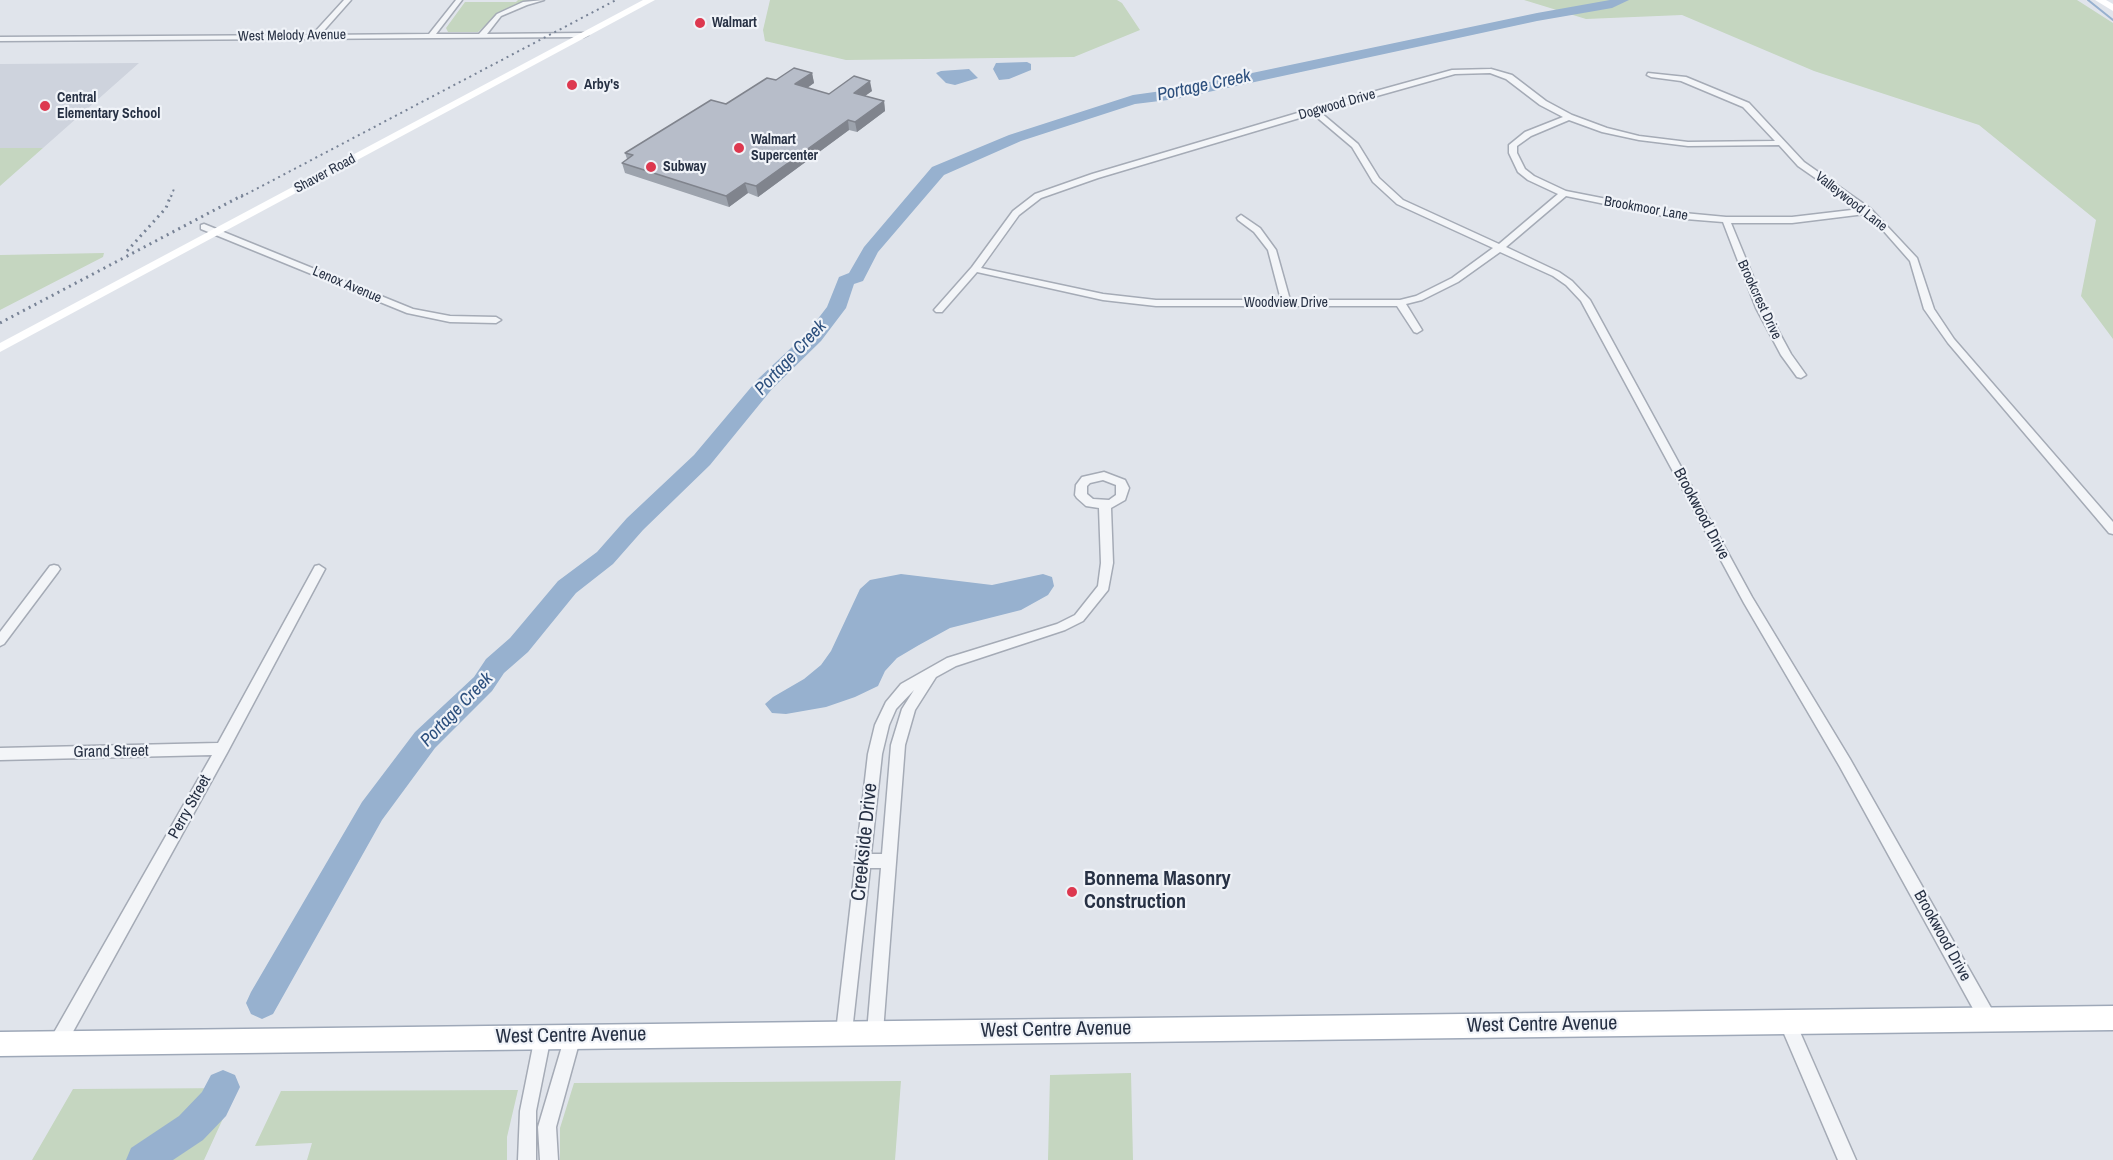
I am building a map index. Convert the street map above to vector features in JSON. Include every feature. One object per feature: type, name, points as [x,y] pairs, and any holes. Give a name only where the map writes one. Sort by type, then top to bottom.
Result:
[{"type":"main road","name":"Shaver Road","points":[[0,335],[634,0]]},
{"type":"main road","name":"Shaver Road","points":[[0,348],[650,0]]},
{"type":"main road","points":[[2100,0],[2113,8]]},
{"type":"main road","name":"West Centre Avenue","points":[[0,1044],[2113,1018]]},
{"type":"street","points":[[315,36],[348,0]]},
{"type":"street","points":[[432,35],[459,0]]},
{"type":"street","points":[[482,35],[500,15],[525,3],[541,0]]},
{"type":"street","name":"West Melody Avenue","points":[[0,39],[584,35]]},
{"type":"street","name":"Dogwood Drive","points":[[939,310],[975,269],[1016,213],[1038,196],[1095,176],[1446,74],[1491,71],[1509,77],[1543,103],[1569,117],[1605,130],[1653,141],[1688,144],[1780,143]]},
{"type":"street","name":"Valleywood Lane","points":[[1651,75],[1683,79],[1739,101],[1751,110],[1802,164],[1868,211],[1897,239],[1914,260],[1929,309],[1951,341],[2113,530]]},
{"type":"street","name":"Brookwood Drive","points":[[1314,111],[1356,146],[1376,180],[1400,202],[1556,274],[1569,283],[1585,300],[1748,600],[1845,763],[1988,1019]]},
{"type":"street","name":"Brookmoor Lane","points":[[1569,117],[1528,134],[1513,145],[1513,153],[1521,170],[1531,178],[1564,193],[1673,215],[1726,220],[1792,220],[1868,211]]},
{"type":"street","name":"Woodview Drive","points":[[975,269],[1103,297],[1132,301],[1400,303],[1419,298],[1443,287],[1501,247],[1564,193]]},
{"type":"street","points":[[1241,218],[1257,230],[1272,250],[1286,303]]},
{"type":"street","name":"Brookcrest Drive","points":[[1726,220],[1761,308],[1786,355],[1801,375]]},
{"type":"street","name":"Lenox Avenue","points":[[204,227],[410,311],[450,319],[496,320]]},
{"type":"street","points":[[1400,303],[1417,330]]},
{"type":"street","name":"Creekside Drive","points":[[844,1032],[874,762],[882,725],[891,706],[906,688],[951,662],[1061,627],[1079,618],[1104,587],[1107,563],[1105,505]]},
{"type":"street","points":[[0,641],[54,569]]},
{"type":"street","name":"Perry Street","points":[[58,1042],[222,749],[319,569]]},
{"type":"street","name":"Creekside Drive","points":[[875,1032],[896,762],[902,726],[909,709],[931,674]]},
{"type":"street","name":"Grand Street","points":[[0,754],[222,749]]},
{"type":"street","points":[[874,762],[896,762]]},
{"type":"street","points":[[863,861],[889,861]]},
{"type":"street","points":[[1787,1022],[1847,1160]]},
{"type":"street","points":[[527,1160],[528,1111],[543,1036]]},
{"type":"street","points":[[549,1160],[547,1127],[573,1036]]},
{"type":"shaded area","name":"Central Elementary School","points":[[139,63],[43,148],[0,148],[0,64]]},
{"type":"green space","points":[[535,0],[498,14],[478,32],[448,32],[446,28],[465,2],[516,2]]},
{"type":"green space","points":[[770,0],[1117,0],[1122,3],[1140,30],[1074,57],[846,60],[765,41],[763,30]]},
{"type":"green space","points":[[1524,0],[2077,0],[2113,23],[2113,339],[2081,296],[2096,220],[1979,125],[1814,71],[1682,15],[1586,19]]},
{"type":"green space","points":[[0,148],[43,148],[0,186]]},
{"type":"green space","points":[[104,253],[103,257],[0,310],[0,255]]},
{"type":"green space","points":[[1131,1073],[1133,1160],[1048,1160],[1050,1075]]},
{"type":"green space","points":[[901,1081],[895,1160],[560,1160],[560,1128],[574,1083]]},
{"type":"green space","points":[[237,1088],[204,1160],[32,1160],[73,1089]]},
{"type":"green space","points":[[518,1090],[507,1137],[507,1160],[307,1160],[312,1143],[255,1146],[281,1091]]},
{"type":"water","points":[[1027,62],[1031,64],[1031,70],[1009,79],[999,80],[993,69],[996,63]]},
{"type":"water","points":[[969,69],[978,78],[955,85],[946,83],[936,73],[941,71]]},
{"type":"water","points":[[901,574],[992,585],[1043,574],[1052,577],[1054,586],[1048,595],[1021,610],[950,628],[919,645],[897,658],[885,671],[878,686],[855,697],[826,707],[786,714],[772,713],[765,704],[804,679],[821,665],[831,651],[860,589],[870,580]]},
{"type":"building","name":"Walmart Supercenter","points":[[794,68],[812,73],[795,84],[829,94],[854,76],[870,81],[854,93],[884,101],[855,122],[848,120],[756,186],[745,183],[726,196],[622,163],[633,155],[625,153],[711,100],[726,104],[767,78],[776,80]]},
{"type":"waterway","name":"Portage Creek","points":[[262,1003],[372,811],[425,740],[483,684],[495,666],[519,645],[567,587],[605,558],[635,524],[702,460],[765,384],[814,337],[836,308],[846,281],[856,277],[870,251],[938,171],[1015,138],[1133,100],[1176,94],[1537,17],[1612,4],[1622,0]]},
{"type":"waterway","points":[[2088,0],[2113,20]]},
{"type":"waterway","name":"Portage Creek","points":[[143,1160],[191,1128],[214,1104],[223,1087]]},
{"type":"railway","points":[[241,197],[616,0]]},
{"type":"railway","points":[[171,197],[175,186]]},
{"type":"railway","points":[[127,251],[166,208],[171,195]]},
{"type":"railway","points":[[0,323],[243,195]]},
{"type":"place","name":"Walmart","points":[[700,23]]},
{"type":"place","name":"Arby's","points":[[572,85]]},
{"type":"place","name":"Central Elementary School","points":[[45,106]]},
{"type":"place","name":"Walmart Supercenter","points":[[739,148]]},
{"type":"place","name":"Subway","points":[[651,167]]},
{"type":"place","name":"Bonnema Masonry Construction","points":[[1072,892]]}]
